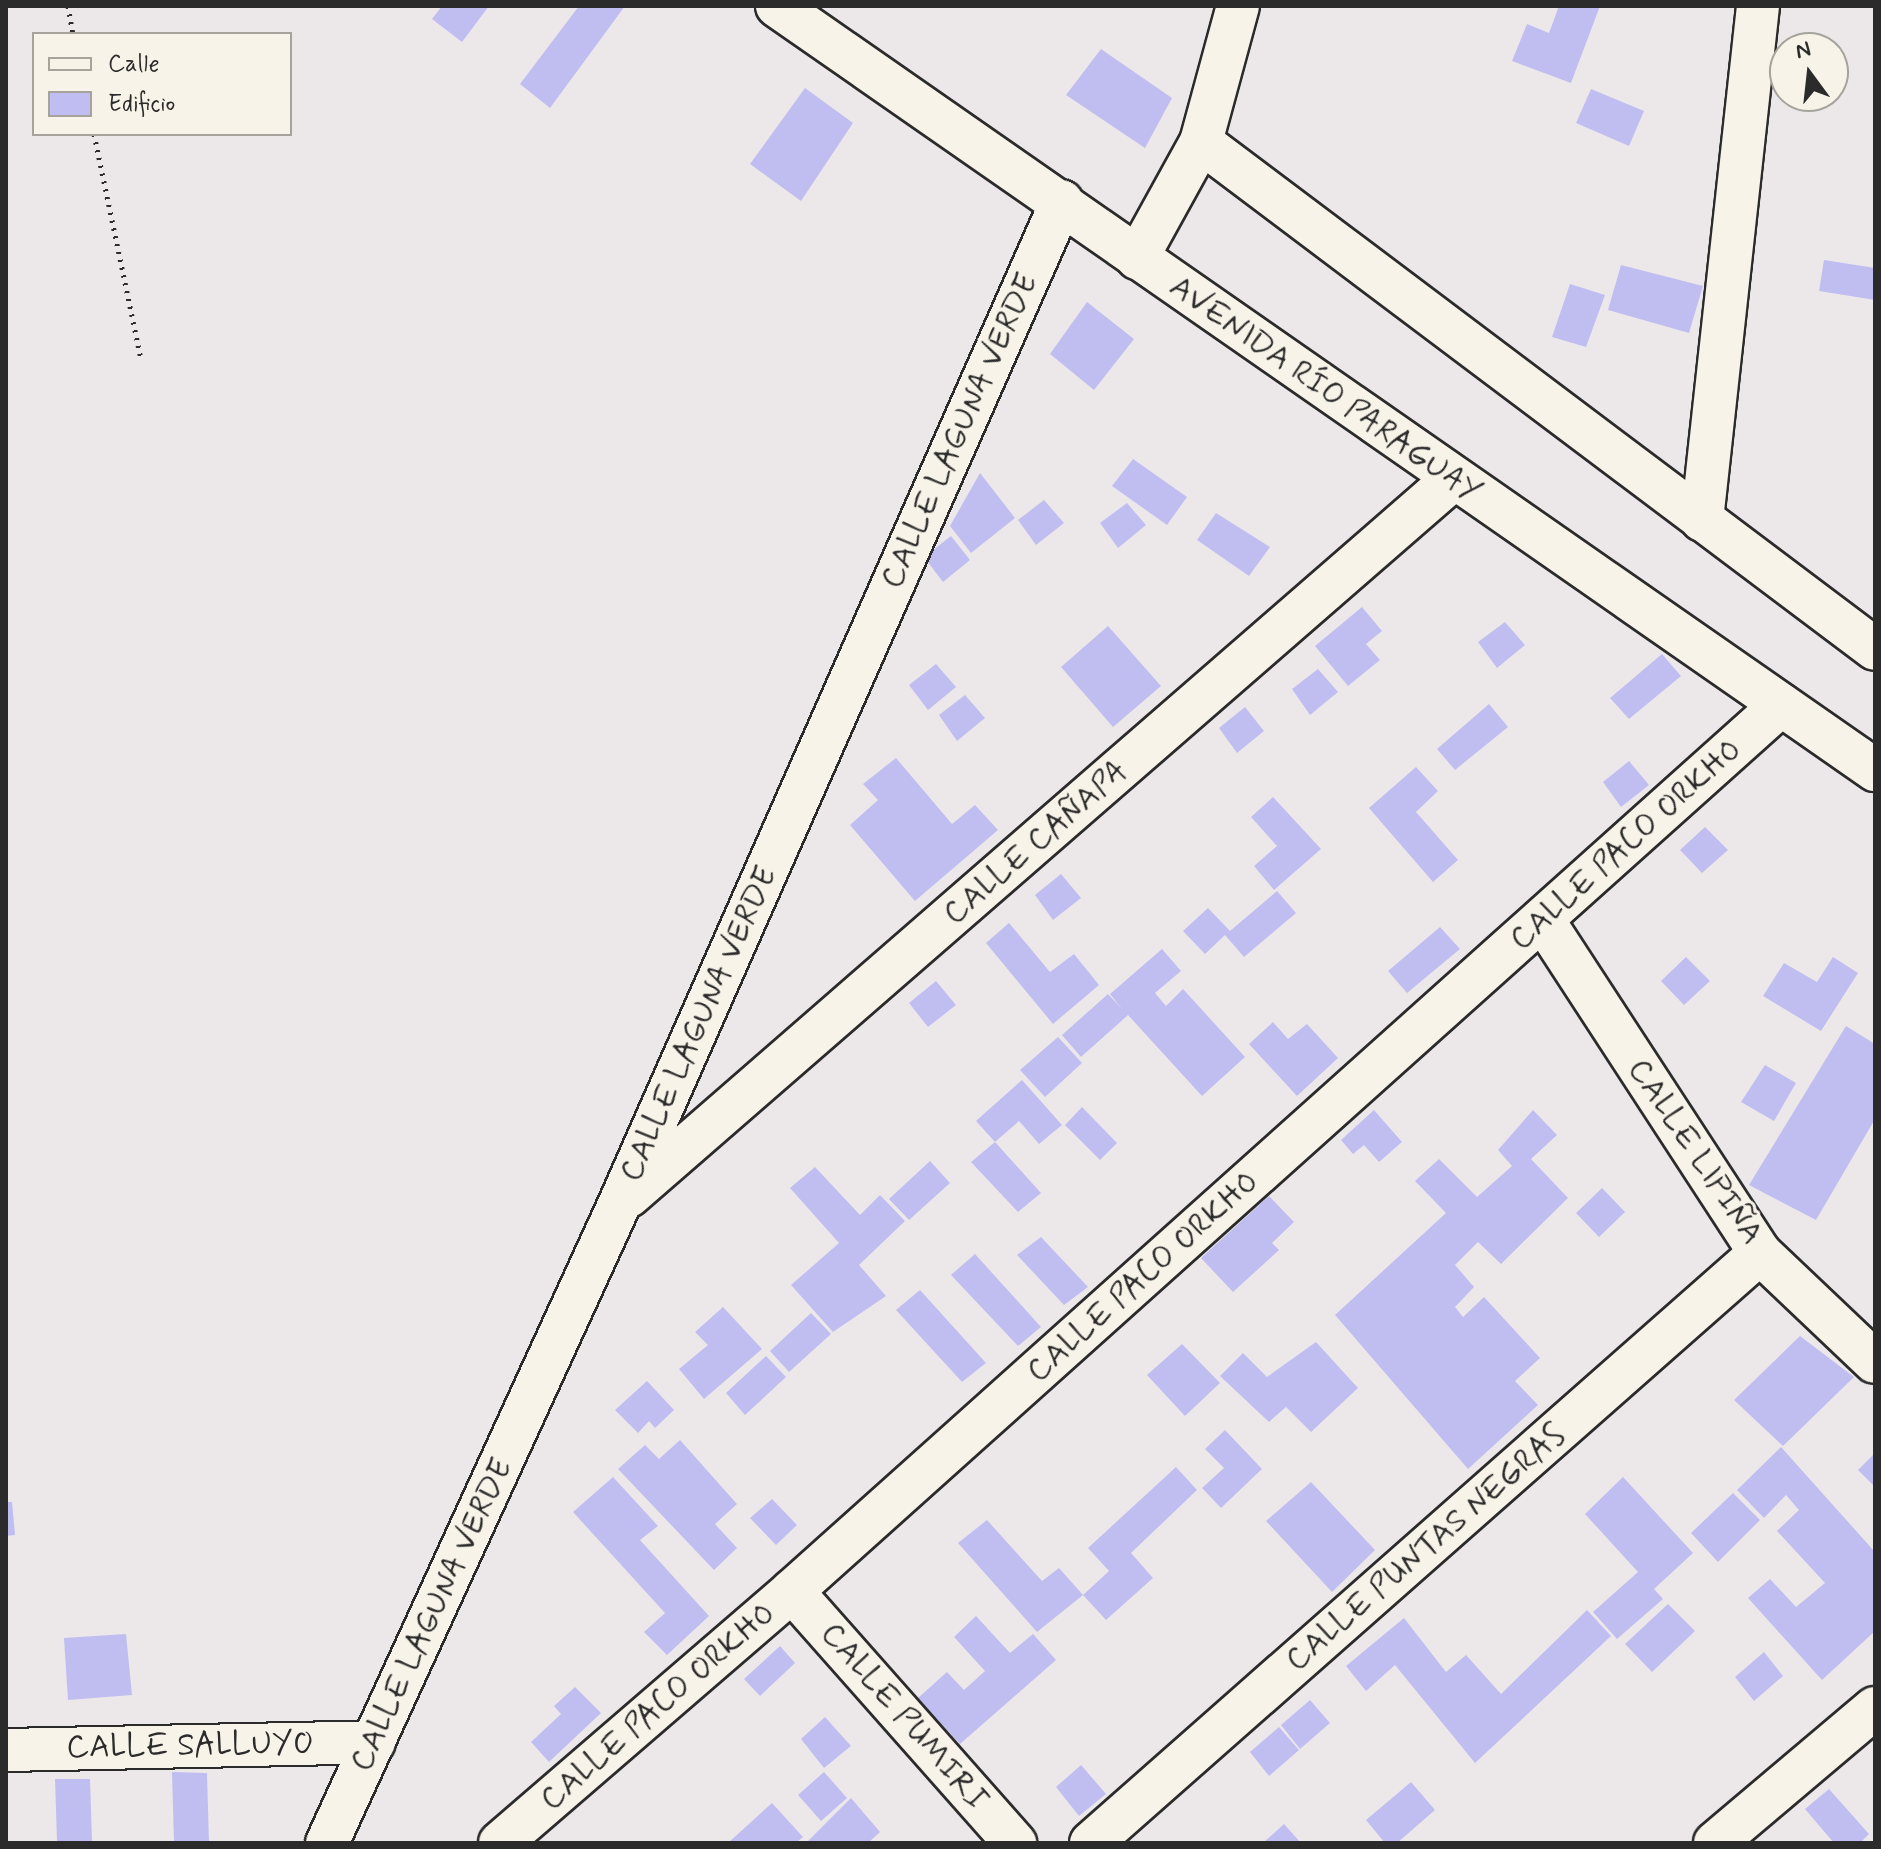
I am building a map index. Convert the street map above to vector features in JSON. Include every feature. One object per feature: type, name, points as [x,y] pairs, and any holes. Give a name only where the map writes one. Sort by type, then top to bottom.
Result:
[{"type":"street","name":"AVENIDA RÍO PARAGUAY","points":[[777,6],[1062,201],[1137,258],[1452,480],[1875,770]]},
{"type":"street","points":[[1137,258],[1201,142],[1238,6]]},
{"type":"street","points":[[1702,520],[1758,6]]},
{"type":"street","points":[[1201,142],[1875,649]]},
{"type":"street","name":"CALLE LAGUNA VERDE","points":[[327,1843],[619,1205],[1062,201]]},
{"type":"street","name":"CALLE CAÑAPA","points":[[619,1205],[1452,480]]},
{"type":"street","name":"CALLE PACO ORKHO","points":[[500,1843],[792,1591],[1781,705]]},
{"type":"street","name":"CALLE LIPIÑA","points":[[1543,920],[1760,1253],[1875,1362]]},
{"type":"street","name":"CALLE PUNTAS NEGRAS","points":[[1091,1843],[1760,1253]]},
{"type":"street","name":"CALLE PUMIRI","points":[[792,1591],[1015,1843]]},
{"type":"street","points":[[1715,1843],[1875,1708]]},
{"type":"street","name":"CALLE SALLUYO","points":[[6,1750],[374,1742]]},
{"type":"path","points":[[68,6],[73,32]]},
{"type":"path","points":[[94,136],[141,359]]},
{"type":"building","points":[[442,6],[489,6],[462,42],[432,19]]},
{"type":"building","points":[[579,6],[625,6],[550,108],[520,84]]},
{"type":"building","points":[[1559,6],[1600,6],[1571,83],[1512,61],[1527,24],[1549,33]]},
{"type":"building","points":[[1101,49],[1172,98],[1145,148],[1066,95]]},
{"type":"building","points":[[805,88],[853,123],[801,201],[750,164]]},
{"type":"building","points":[[1591,89],[1644,111],[1629,146],[1576,123]]},
{"type":"building","points":[[1824,260],[1875,268],[1875,300],[1819,291]]},
{"type":"building","points":[[1621,265],[1703,286],[1689,333],[1608,310]]},
{"type":"building","points":[[1570,284],[1605,295],[1586,347],[1552,337]]},
{"type":"building","points":[[1087,302],[1134,339],[1094,390],[1050,354]]},
{"type":"building","points":[[1133,459],[1187,497],[1167,525],[1112,486]]},
{"type":"building","points":[[980,473],[1015,518],[971,553],[950,526]]},
{"type":"building","points":[[1044,500],[1064,523],[1036,545],[1018,520]]},
{"type":"building","points":[[1127,503],[1146,525],[1118,548],[1100,523]]},
{"type":"building","points":[[1216,513],[1270,547],[1249,576],[1197,540]]},
{"type":"building","points":[[951,536],[970,560],[943,582],[924,557]]},
{"type":"building","points":[[1362,607],[1382,631],[1366,644],[1380,660],[1348,686],[1315,646]]},
{"type":"building","points":[[1505,622],[1525,645],[1497,668],[1478,642]]},
{"type":"building","points":[[1108,626],[1161,686],[1113,727],[1061,667]]},
{"type":"building","points":[[1662,654],[1681,676],[1629,719],[1610,698]]},
{"type":"building","points":[[936,664],[956,687],[928,710],[909,685]]},
{"type":"building","points":[[1318,669],[1338,692],[1310,715],[1292,689]]},
{"type":"building","points":[[965,695],[985,718],[957,741],[939,715]]},
{"type":"building","points":[[1489,704],[1508,727],[1455,770],[1437,749]]},
{"type":"building","points":[[1245,707],[1264,731],[1237,753],[1219,728]]},
{"type":"building","points":[[896,758],[952,824],[975,805],[998,830],[915,901],[850,825],[878,800],[863,784]]},
{"type":"building","points":[[1629,761],[1649,785],[1621,807],[1603,782]]},
{"type":"building","points":[[1416,767],[1438,791],[1416,812],[1458,860],[1433,882],[1369,808]]},
{"type":"building","points":[[1273,797],[1321,849],[1274,890],[1254,866],[1277,846],[1251,817]]},
{"type":"building","points":[[1705,827],[1728,850],[1702,873],[1680,850]]},
{"type":"building","points":[[1061,874],[1081,898],[1053,920],[1035,895]]},
{"type":"building","points":[[1277,891],[1296,913],[1244,957],[1225,935],[1205,954],[1183,931],[1208,908],[1230,931]]},
{"type":"building","points":[[1009,923],[1050,972],[1074,954],[1099,985],[1053,1024],[986,943]]},
{"type":"building","points":[[1440,927],[1460,949],[1407,993],[1388,971]]},
{"type":"building","points":[[1162,949],[1181,971],[1155,993],[1166,1006],[1183,989],[1245,1057],[1202,1096],[1128,1015],[1081,1057],[1062,1035],[1108,994],[1122,1009],[1110,994]]},
{"type":"building","points":[[1686,957],[1710,981],[1684,1005],[1661,981]]},
{"type":"building","points":[[1833,957],[1858,973],[1821,1031],[1763,996],[1784,963],[1817,982]]},
{"type":"building","points":[[936,981],[956,1005],[928,1027],[909,1003]]},
{"type":"building","points":[[1273,1022],[1288,1039],[1307,1024],[1338,1058],[1297,1096],[1249,1044]]},
{"type":"building","points":[[1846,1026],[1875,1044],[1875,1119],[1816,1220],[1749,1185]]},
{"type":"building","points":[[1058,1037],[1082,1063],[1045,1097],[1020,1070]]},
{"type":"building","points":[[1765,1065],[1796,1083],[1774,1121],[1741,1102]]},
{"type":"building","points":[[1022,1080],[1062,1125],[1039,1144],[1019,1121],[995,1142],[976,1121]]},
{"type":"building","points":[[1082,1107],[1117,1143],[1100,1160],[1065,1125]]},
{"type":"building","points":[[1374,1110],[1402,1142],[1379,1162],[1364,1145],[1353,1154],[1341,1140]]},
{"type":"building","points":[[1533,1110],[1557,1135],[1531,1159],[1568,1198],[1501,1264],[1478,1242],[1455,1265],[1474,1287],[1455,1307],[1463,1317],[1484,1297],[1540,1358],[1515,1381],[1538,1405],[1468,1469],[1335,1315],[1446,1213],[1415,1181],[1439,1159],[1477,1197],[1512,1166],[1498,1150]]},
{"type":"building","points":[[995,1142],[1041,1193],[1018,1212],[971,1162]]},
{"type":"building","points":[[930,1161],[950,1183],[909,1220],[889,1199]]},
{"type":"building","points":[[815,1167],[860,1215],[880,1195],[905,1221],[859,1265],[886,1296],[833,1332],[791,1285],[839,1243],[790,1188]]},
{"type":"building","points":[[1602,1188],[1625,1212],[1599,1237],[1576,1213]]},
{"type":"building","points":[[1269,1196],[1294,1222],[1272,1243],[1279,1250],[1233,1292],[1201,1258]]},
{"type":"building","points":[[1041,1237],[1088,1287],[1064,1305],[1017,1255]]},
{"type":"building","points":[[975,1254],[1041,1327],[1018,1346],[951,1275]]},
{"type":"building","points":[[920,1290],[986,1363],[962,1382],[896,1310]]},
{"type":"building","points":[[723,1307],[762,1349],[704,1399],[679,1369],[708,1345],[695,1332]]},
{"type":"building","points":[[811,1313],[831,1334],[789,1372],[770,1351]]},
{"type":"building","points":[[1800,1336],[1854,1377],[1783,1446],[1734,1400]]},
{"type":"building","points":[[1316,1342],[1358,1388],[1311,1432],[1286,1407],[1269,1422],[1220,1376],[1243,1353],[1267,1377]]},
{"type":"building","points":[[1182,1344],[1220,1383],[1185,1416],[1147,1375]]},
{"type":"building","points":[[766,1356],[786,1377],[745,1415],[726,1393]]},
{"type":"building","points":[[647,1381],[674,1410],[655,1428],[649,1421],[638,1433],[615,1410]]},
{"type":"building","points":[[1225,1430],[1262,1469],[1221,1508],[1202,1488],[1224,1468],[1205,1449]]},
{"type":"building","points":[[680,1440],[737,1504],[715,1524],[737,1548],[714,1570],[618,1469],[645,1445],[659,1459]]},
{"type":"building","points":[[1781,1447],[1875,1552],[1875,1631],[1822,1680],[1748,1598],[1770,1579],[1796,1607],[1825,1583],[1777,1531],[1799,1510],[1786,1495],[1764,1518],[1737,1490]]},
{"type":"building","points":[[1875,1453],[1875,1487],[1858,1470]]},
{"type":"building","points":[[1176,1467],[1197,1490],[1131,1553],[1153,1578],[1106,1620],[1083,1595],[1109,1571],[1088,1548]]},
{"type":"building","points":[[613,1477],[658,1526],[640,1540],[709,1616],[667,1655],[644,1632],[665,1613],[573,1512]]},
{"type":"building","points":[[1623,1477],[1693,1553],[1654,1589],[1663,1599],[1617,1639],[1593,1612],[1638,1572],[1585,1514]]},
{"type":"building","points":[[1311,1482],[1375,1550],[1332,1592],[1266,1521]]},
{"type":"building","points":[[1733,1493],[1760,1520],[1718,1562],[1691,1533]]},
{"type":"building","points":[[772,1499],[797,1525],[776,1545],[750,1518]]},
{"type":"building","points":[[6,1502],[12,1502],[15,1535],[6,1536]]},
{"type":"building","points":[[987,1520],[1042,1581],[1059,1568],[1083,1595],[1037,1632],[958,1543]]},
{"type":"building","points":[[1668,1604],[1695,1631],[1652,1672],[1625,1644]]},
{"type":"building","points":[[1587,1610],[1611,1636],[1475,1763],[1395,1665],[1366,1691],[1346,1666],[1404,1618],[1446,1672],[1466,1655],[1501,1694]]},
{"type":"building","points":[[976,1616],[1010,1653],[1033,1634],[1056,1660],[960,1744],[918,1698],[947,1672],[964,1690],[985,1671],[954,1637]]},
{"type":"building","points":[[126,1634],[132,1695],[68,1700],[64,1638]]},
{"type":"building","points":[[780,1646],[795,1663],[760,1696],[744,1679]]},
{"type":"building","points":[[1764,1652],[1783,1676],[1754,1701],[1735,1677]]},
{"type":"building","points":[[575,1687],[601,1713],[549,1762],[531,1742],[561,1714],[554,1706]]},
{"type":"building","points":[[1310,1700],[1330,1723],[1300,1749],[1281,1725]]},
{"type":"building","points":[[825,1717],[851,1746],[824,1768],[801,1739]]},
{"type":"building","points":[[1279,1727],[1299,1750],[1269,1776],[1250,1752]]},
{"type":"building","points":[[1081,1765],[1106,1794],[1079,1816],[1056,1787]]},
{"type":"building","points":[[172,1772],[207,1773],[209,1843],[174,1843]]},
{"type":"building","points":[[824,1772],[847,1798],[821,1821],[798,1795]]},
{"type":"building","points":[[55,1779],[90,1779],[92,1843],[57,1843]]},
{"type":"building","points":[[1411,1782],[1435,1810],[1397,1843],[1385,1843],[1366,1820]]},
{"type":"building","points":[[1829,1789],[1869,1834],[1860,1843],[1834,1843],[1805,1809]]},
{"type":"building","points":[[851,1798],[880,1832],[868,1843],[806,1843]]},
{"type":"building","points":[[772,1803],[803,1837],[796,1843],[728,1843]]},
{"type":"building","points":[[1284,1824],[1301,1843],[1263,1843]]}]
